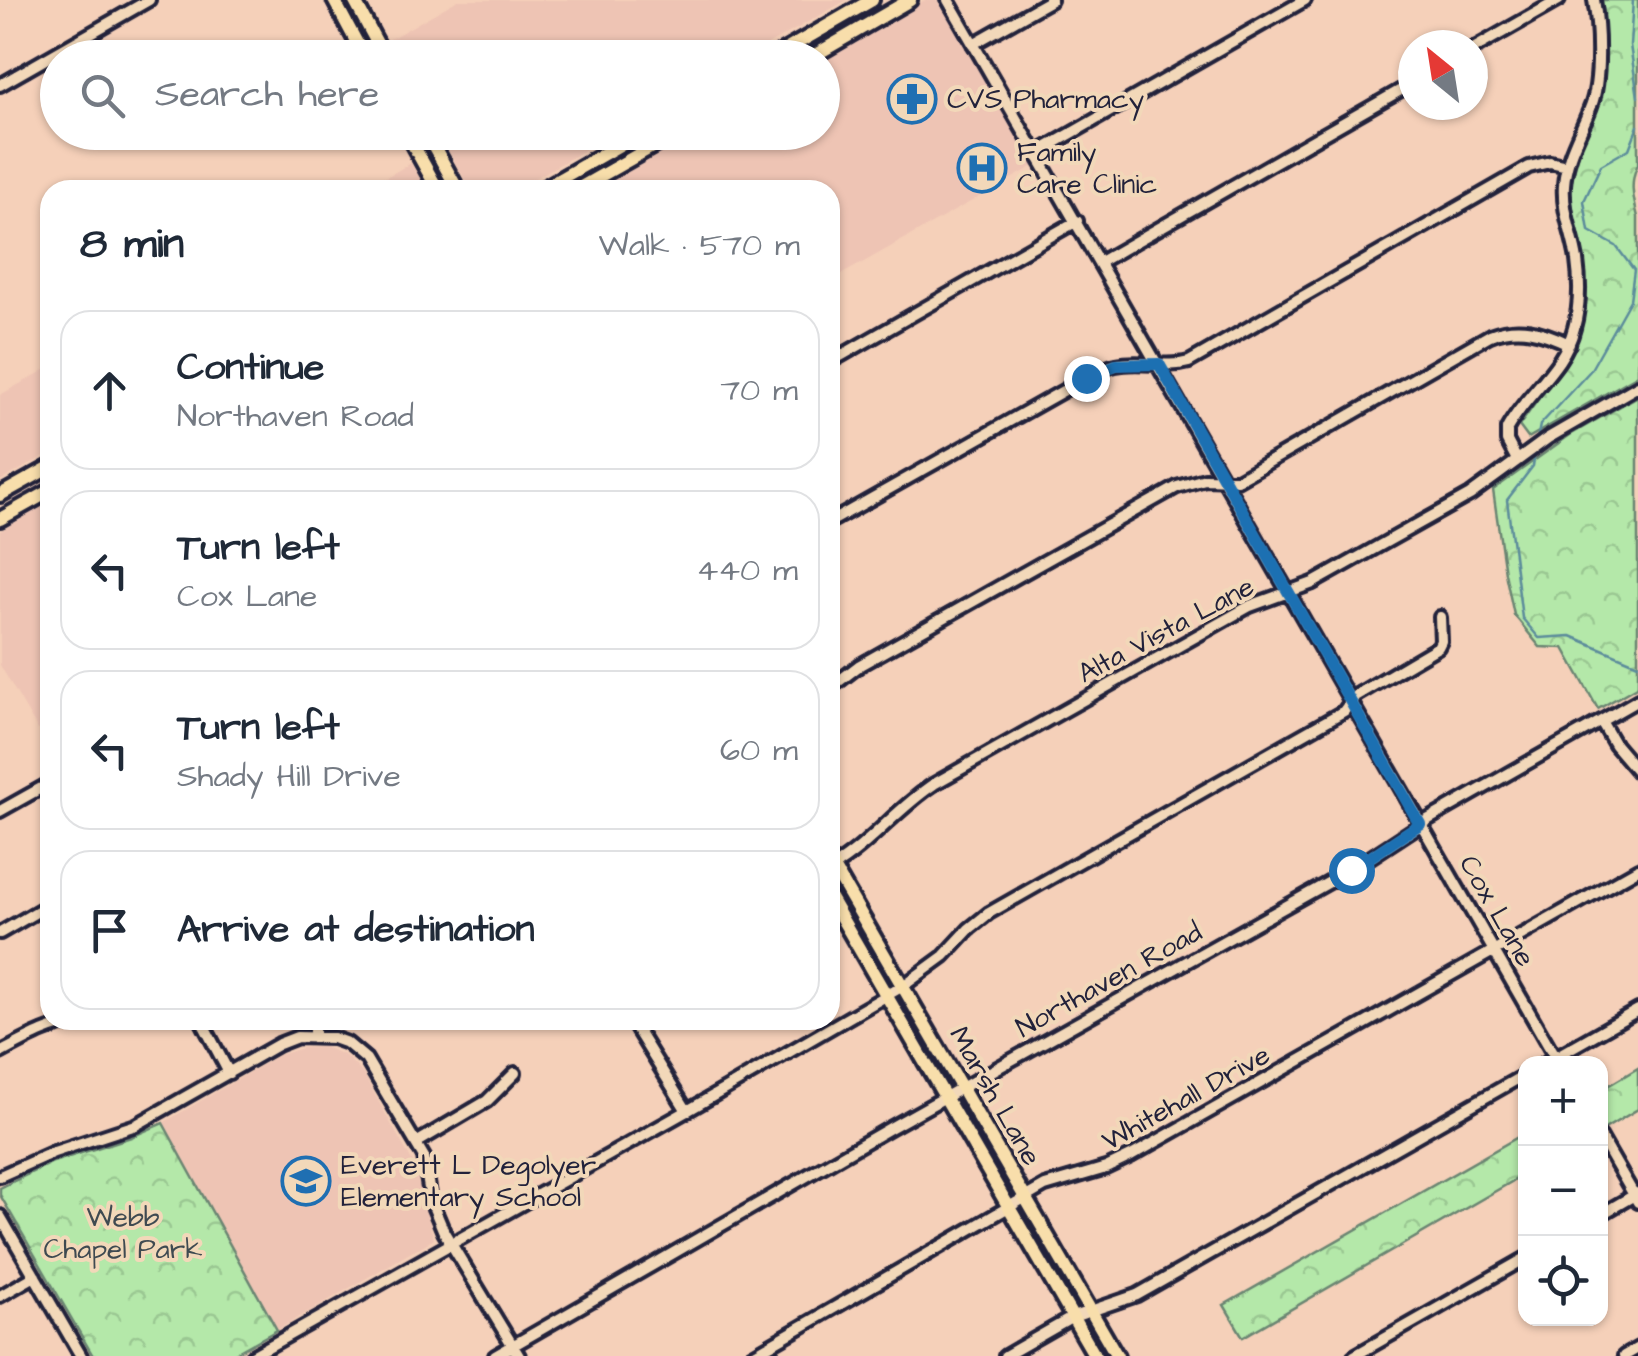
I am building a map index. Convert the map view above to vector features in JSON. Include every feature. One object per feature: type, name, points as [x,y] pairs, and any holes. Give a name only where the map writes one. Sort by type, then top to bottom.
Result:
[{"type":"main road","points":[[334,0],[355,40]]},
{"type":"main road","points":[[354,0],[375,40]]},
{"type":"main road","points":[[814,40],[872,0]]},
{"type":"main road","points":[[840,41],[910,0]]},
{"type":"main road","points":[[416,150],[432,180]]},
{"type":"main road","points":[[436,150],[452,180]]},
{"type":"main road","points":[[559,180],[611,150]]},
{"type":"main road","points":[[594,180],[647,150]]},
{"type":"main road","points":[[603,155],[612,170]]},
{"type":"main road","points":[[0,495],[40,473]]},
{"type":"main road","points":[[0,519],[40,497]]},
{"type":"main road","name":"Marsh Lane","points":[[840,881],[1116,1356]]},
{"type":"main road","name":"Marsh Lane","points":[[840,915],[1096,1356]]},
{"type":"street","points":[[80,40],[149,0]]},
{"type":"street","name":"Cox Lane","points":[[948,0],[1555,1056]]},
{"type":"street","points":[[974,44],[1051,0]]},
{"type":"street","points":[[1038,153],[1305,0]]},
{"type":"street","points":[[1488,40],[1559,0]]},
{"type":"street","points":[[1520,458],[1506,440],[1512,420],[1555,367],[1574,330],[1579,297],[1577,259],[1564,201],[1566,166],[1595,93],[1594,0]]},
{"type":"street","points":[[0,86],[40,63]]},
{"type":"street","points":[[1100,262],[1398,92]]},
{"type":"street","points":[[840,516],[1102,370],[1130,363],[1177,366],[1189,362],[1529,168],[1550,162],[1566,166]]},
{"type":"street","points":[[840,356],[1077,221]]},
{"type":"street","points":[[840,680],[860,665],[1177,487],[1205,479],[1237,480],[1490,336],[1522,329],[1541,332],[1568,344]]},
{"type":"street","name":"Alta Vista Lane","points":[[840,860],[867,844],[916,796],[934,784],[1250,606],[1314,583],[1470,494],[1548,438],[1638,386]]},
{"type":"street","points":[[840,1022],[903,986],[944,956],[988,914],[1344,711],[1356,696],[1438,648],[1440,618]]},
{"type":"street","name":"Northaven Road","points":[[495,1356],[516,1351],[961,1088],[1351,870],[1420,824],[1638,700]]},
{"type":"street","points":[[1602,721],[1615,745],[1638,772]]},
{"type":"street","points":[[0,811],[40,789]]},
{"type":"street","name":"Whitehall Drive","points":[[752,1356],[1025,1198],[1059,1181],[1118,1163],[1638,869]]},
{"type":"street","points":[[0,933],[40,910]]},
{"type":"street","points":[[1563,1056],[1638,1010]]},
{"type":"street","points":[[0,1054],[42,1030]]},
{"type":"street","points":[[207,1030],[228,1074]]},
{"type":"street","points":[[314,1030],[314,1037]]},
{"type":"street","points":[[638,1030],[686,1111]]},
{"type":"street","points":[[252,1356],[826,1030]]},
{"type":"street","points":[[0,1176],[54,1152],[136,1125],[279,1044],[297,1038],[333,1038],[366,1059],[416,1143],[424,1157],[431,1201],[450,1243],[516,1351]]},
{"type":"street","points":[[416,1143],[487,1101],[515,1073]]},
{"type":"street","points":[[1005,1356],[1073,1317],[1137,1294],[1518,1079]]},
{"type":"street","points":[[1606,1146],[1637,1197],[1608,1211]]},
{"type":"street","points":[[0,1216],[81,1356]]},
{"type":"street","points":[[1354,1356],[1518,1263]]},
{"type":"street","points":[[0,1296],[34,1276]]},
{"type":"street","points":[[1624,1356],[1638,1348]]},
{"type":"shaded area","points":[[458,0],[847,0],[776,40],[388,40]]},
{"type":"shaded area","points":[[925,0],[938,0],[1034,166],[840,275],[840,180],[614,180],[666,150],[840,150],[840,49]]},
{"type":"shaded area","points":[[448,150],[585,150],[532,180],[465,180]]},
{"type":"shaded area","points":[[411,163],[421,180],[381,180]]},
{"type":"shaded area","points":[[40,373],[40,459],[0,481],[0,395]]},
{"type":"shaded area","points":[[40,508],[38,730],[0,665],[0,531]]},
{"type":"shaded area","name":"Everett L Degolyer Elementary School","points":[[324,1047],[346,1056],[364,1075],[414,1165],[434,1239],[277,1330],[163,1123],[279,1055]]},
{"type":"green space","points":[[1600,0],[1638,0],[1638,164],[1633,197],[1638,217],[1638,375],[1528,438],[1519,426],[1575,348],[1585,303],[1584,258],[1568,203],[1581,145],[1602,87]]},
{"type":"green space","points":[[1638,396],[1638,686],[1598,709],[1564,648],[1540,647],[1514,615],[1493,490],[1570,435]]},
{"type":"green space","points":[[1638,1068],[1638,1109],[1608,1127],[1608,1086]]},
{"type":"green space","name":"Webb Chapel Park","points":[[163,1123],[277,1330],[230,1356],[93,1356],[0,1195],[0,1188],[53,1162]]},
{"type":"green space","points":[[1518,1137],[1518,1178],[1243,1337],[1224,1305]]},
{"type":"waterway","points":[[1633,0],[1630,45],[1638,97]]},
{"type":"waterway","points":[[1537,440],[1540,425],[1590,371],[1630,300],[1634,270],[1616,246],[1589,231],[1584,201],[1601,165],[1629,149],[1638,126]]},
{"type":"waterway","points":[[1535,453],[1533,466],[1507,500],[1522,618],[1539,638],[1571,636],[1638,664]]},
{"type":"place","name":"CVS Pharmacy","points":[[912,99]]},
{"type":"place","name":"Family Care Clinic","points":[[982,168]]},
{"type":"place","name":"Everett L Degolyer Elementary School","points":[[306,1181]]},
{"type":"route","points":[[1086,378],[1116,365],[1159,364],[1420,824],[1351,870]]}]
